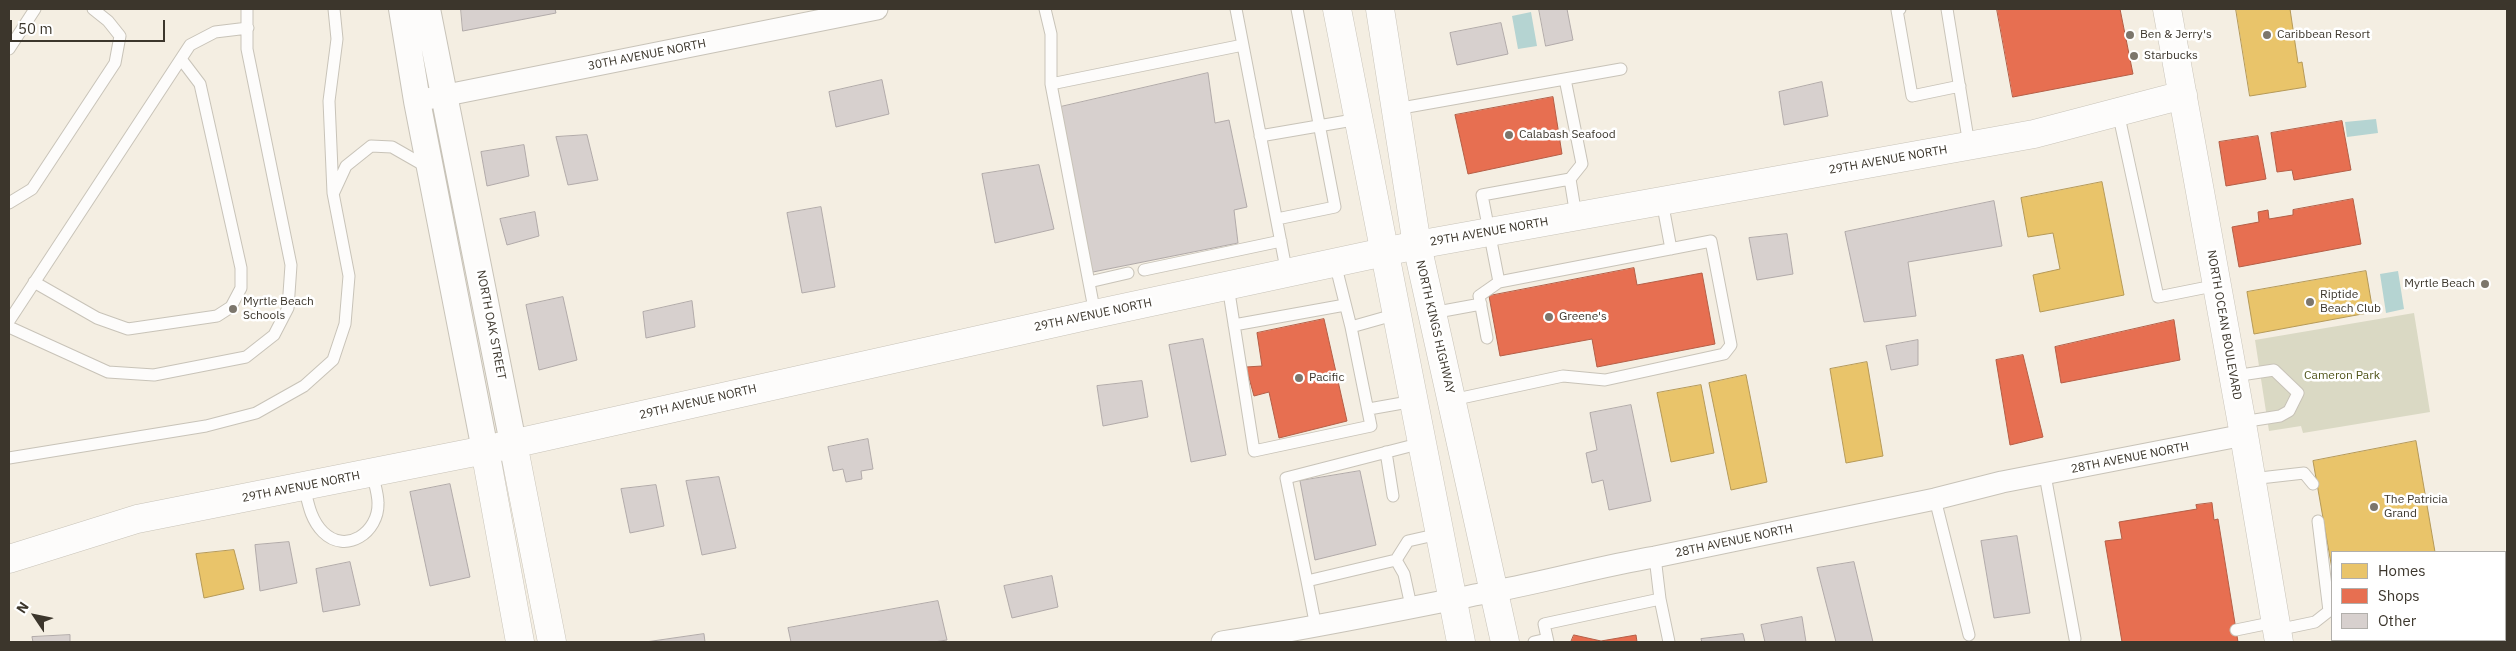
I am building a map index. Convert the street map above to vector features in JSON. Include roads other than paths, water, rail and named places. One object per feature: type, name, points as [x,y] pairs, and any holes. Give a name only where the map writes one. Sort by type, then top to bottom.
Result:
[{"type":"main road","points":[[1337,9],[1460,641]]},
{"type":"main road","name":"NORTH KINGS HIGHWAY","points":[[1380,9],[1417,245],[1505,642]]},
{"type":"main road","name":"NORTH OCEAN BOULEVARD","points":[[2167,9],[2218,285],[2277,632]]},
{"type":"main road","name":"29TH AVENUE NORTH","points":[[9,559],[138,519],[485,450],[1095,314],[1417,245],[2034,134],[2183,95]]},
{"type":"main road","name":"NORTH OAK STREET","points":[[513,444],[552,642]]},
{"type":"main road","points":[[485,450],[520,642]]},
{"type":"street","points":[[402,9],[417,101],[485,450]]},
{"type":"street","name":"NORTH OAK STREET","points":[[427,9],[513,444]]},
{"type":"street","name":"30TH AVENUE NORTH","points":[[417,101],[877,9]]},
{"type":"street","name":"28TH AVENUE NORTH","points":[[1222,642],[1288,637],[1316,628],[1411,606],[1495,591],[1614,564],[2045,475],[2243,429]]},
{"type":"lane","points":[[9,49],[35,9]]},
{"type":"lane","points":[[9,204],[32,189],[116,63],[120,36],[108,21],[93,9]]},
{"type":"lane","points":[[9,458],[206,426],[256,413],[304,386],[333,360],[344,324],[349,276],[333,194],[328,101],[337,39],[334,9]]},
{"type":"lane","points":[[1045,9],[1051,34],[1051,84],[1095,314]]},
{"type":"lane","points":[[1236,9],[1287,274]]},
{"type":"lane","points":[[1277,220],[1335,206],[1297,9]]},
{"type":"lane","points":[[1900,9],[1897,10],[1912,96],[1960,86]]},
{"type":"lane","points":[[1947,9],[1969,145]]},
{"type":"lane","points":[[9,327],[108,372],[154,376],[246,357],[274,335],[288,308],[291,265],[247,49],[249,11]]},
{"type":"lane","points":[[9,320],[190,45],[215,32],[248,28]]},
{"type":"lane","points":[[1051,84],[1242,45]]},
{"type":"lane","points":[[34,282],[98,318],[128,329],[217,316],[230,307],[241,288],[241,268],[200,84],[181,59]]},
{"type":"lane","points":[[1396,110],[1620,69]]},
{"type":"lane","points":[[1499,282],[1482,196],[1570,179],[1582,164],[1565,79]]},
{"type":"lane","points":[[2118,112],[2158,297],[2218,285]]},
{"type":"lane","points":[[1260,136],[1359,119]]},
{"type":"lane","points":[[333,194],[346,166],[371,146],[392,147],[430,169]]},
{"type":"lane","points":[[1570,179],[1576,216]]},
{"type":"lane","points":[[1662,201],[1671,249]]},
{"type":"lane","points":[[1144,270],[1281,241]]},
{"type":"lane","points":[[1452,400],[1563,376],[1605,380],[1724,354],[1731,345],[1711,241],[1499,282],[1479,296],[1487,338]]},
{"type":"lane","points":[[1228,286],[1254,452],[1371,426],[1351,327],[1335,263]]},
{"type":"lane","points":[[1089,282],[1128,273]]},
{"type":"lane","points":[[1432,313],[1481,304]]},
{"type":"lane","points":[[1234,325],[1345,305]]},
{"type":"lane","points":[[1351,327],[1397,314]]},
{"type":"lane","points":[[2234,376],[2274,370],[2298,393],[2289,411],[2243,429]]},
{"type":"lane","points":[[1369,409],[1414,401]]},
{"type":"lane","points":[[1316,628],[1286,478],[1422,443]]},
{"type":"lane","points":[[1386,452],[1393,496]]},
{"type":"lane","points":[[304,486],[312,516],[324,533],[336,539],[356,541],[366,534],[377,516],[378,503],[372,472]]},
{"type":"lane","points":[[2251,479],[2304,473],[2313,484]]},
{"type":"lane","points":[[2045,475],[2075,639]]},
{"type":"lane","points":[[1935,498],[1969,635]]},
{"type":"lane","points":[[2236,630],[2277,632],[2315,622],[2329,611],[2318,521]]},
{"type":"lane","points":[[1307,581],[1396,560],[1408,541],[1440,534]]},
{"type":"lane","points":[[1655,557],[1660,599],[1670,642]]},
{"type":"lane","points":[[1396,560],[1404,574],[1411,606]]},
{"type":"lane","points":[[1534,642],[1548,641],[1544,624],[1660,599]]},
{"type":"water","points":[[1531,12],[1537,46],[1518,49],[1512,16]]},
{"type":"water","points":[[2376,119],[2378,133],[2347,137],[2345,122]]},
{"type":"water","points":[[2398,271],[2404,309],[2386,313],[2380,274]]},
{"type":"place","name":"Ben & Jerry's","points":[[2130,35]]},
{"type":"place","name":"Caribbean Resort","points":[[2267,35]]},
{"type":"place","name":"Starbucks","points":[[2134,56]]},
{"type":"place","name":"Calabash Seafood","points":[[1509,135]]},
{"type":"place","name":"Myrtle Beach","points":[[2485,284]]},
{"type":"place","name":"Riptide Beach Club","points":[[2310,302]]},
{"type":"place","name":"Myrtle Beach Schools","points":[[233,309]]},
{"type":"place","name":"Greene's","points":[[1549,317]]},
{"type":"place","name":"Pacific","points":[[1299,378]]},
{"type":"place","name":"The Patricia Grand","points":[[2374,507]]},
{"type":"park label","name":"Cameron Park","points":[[2342,376]]}]
